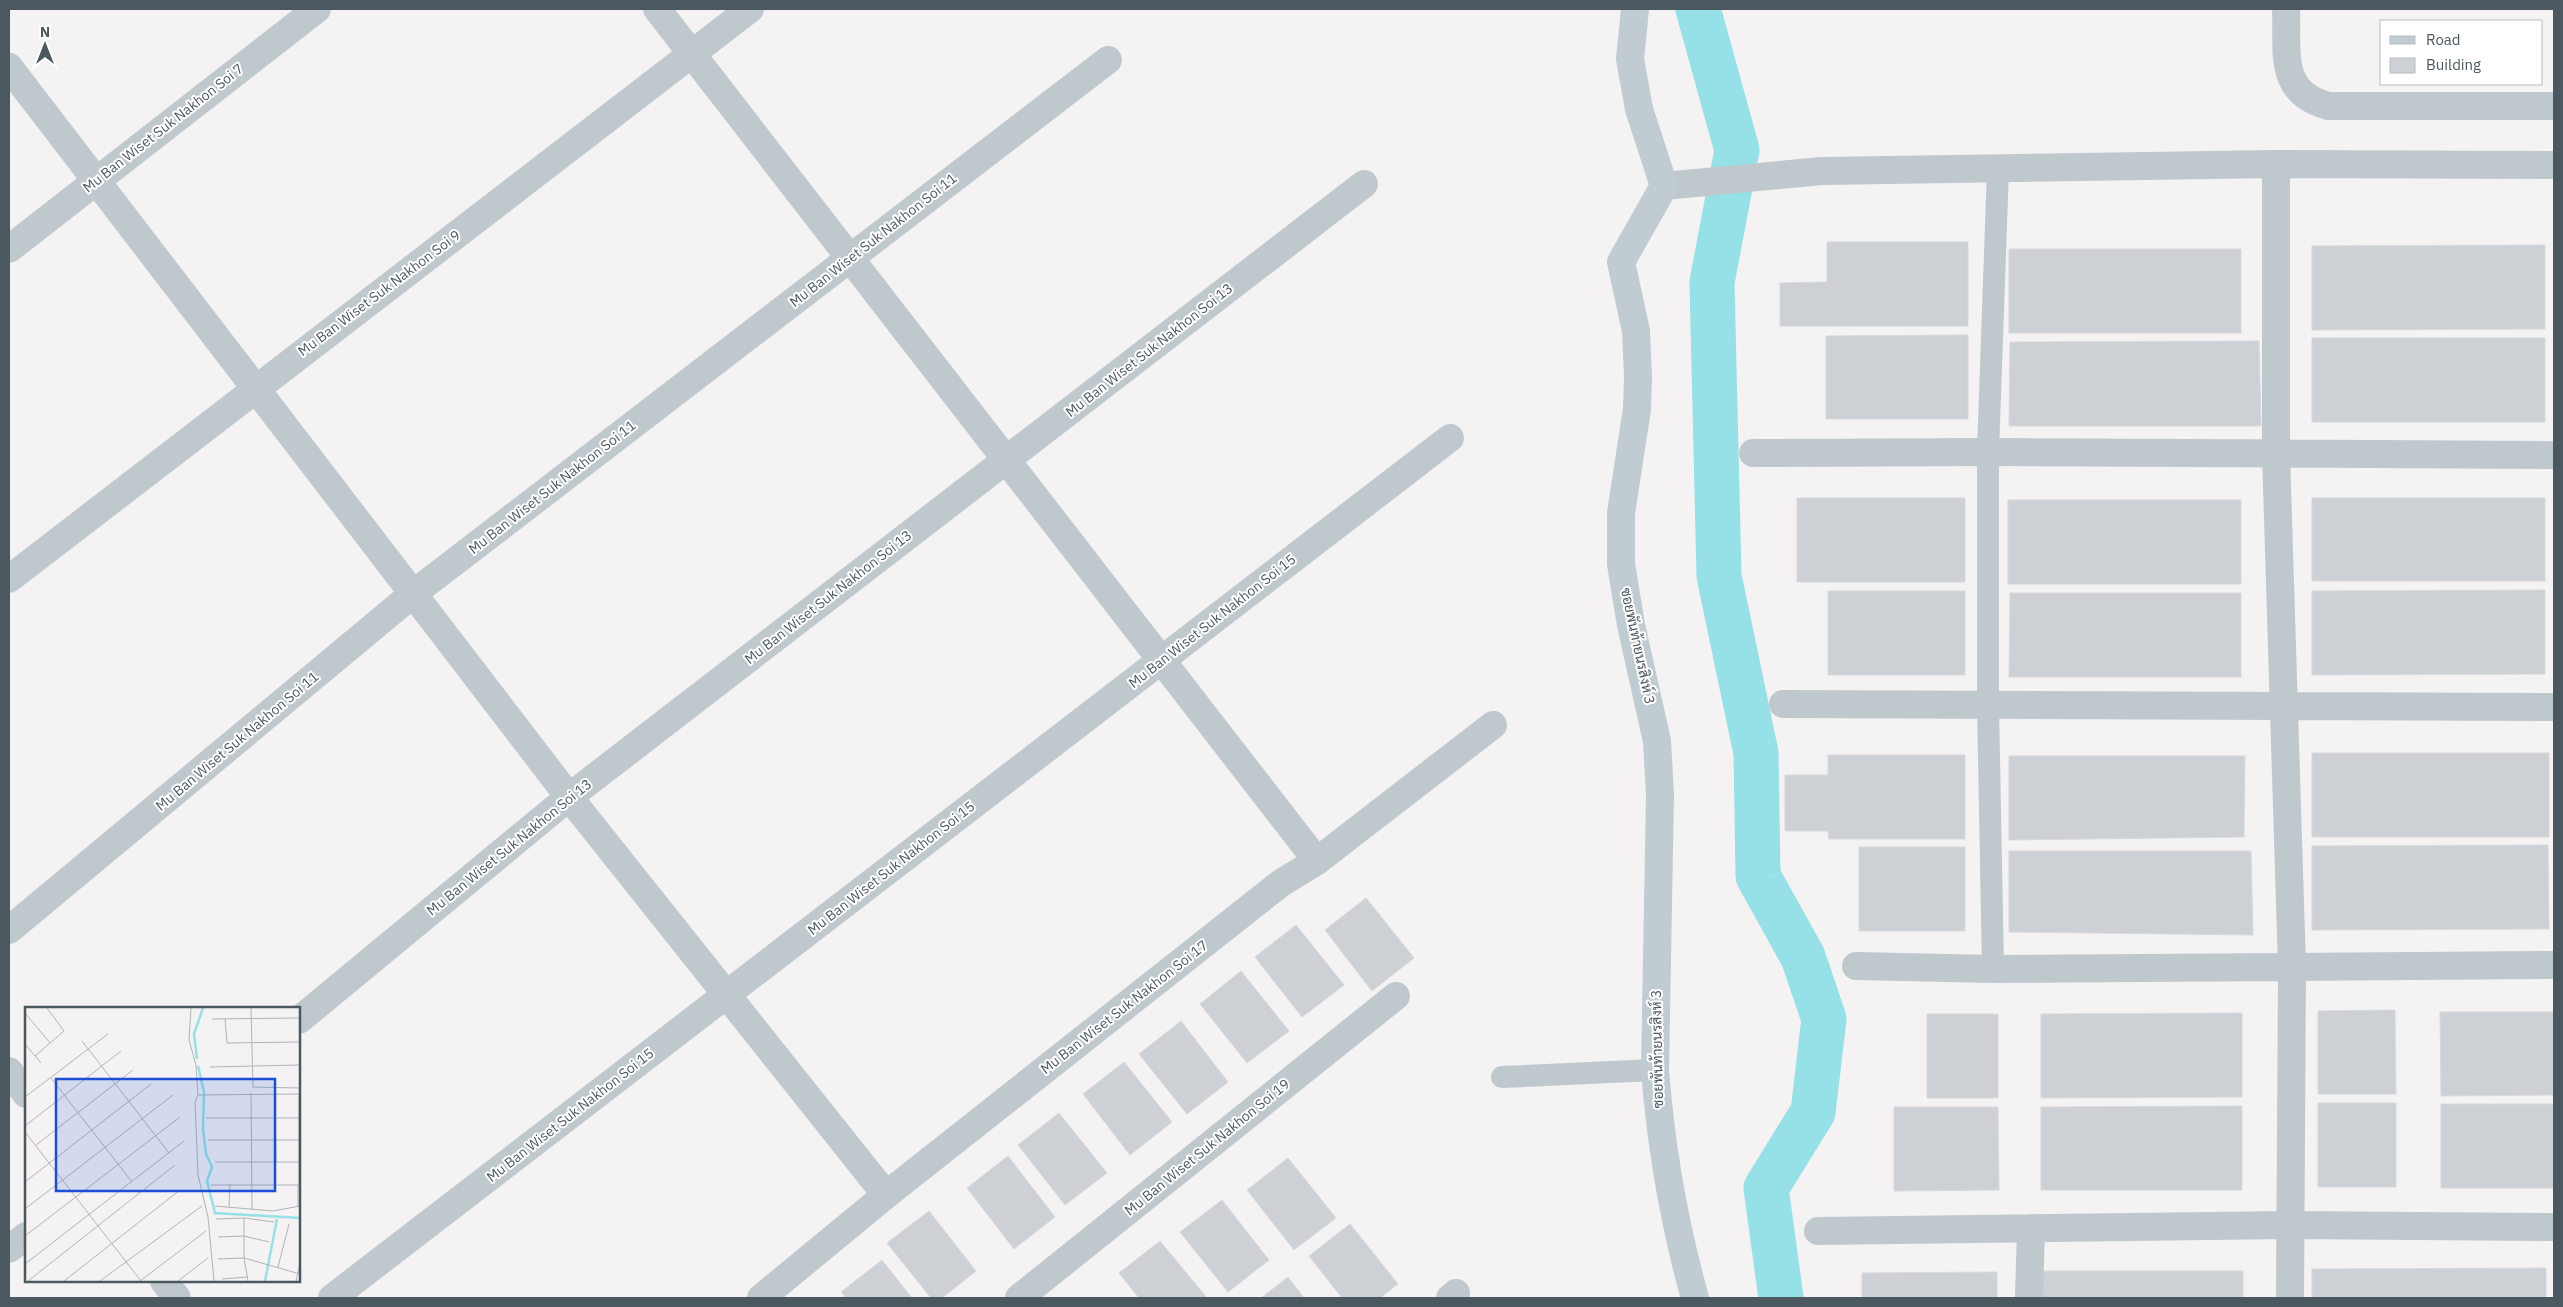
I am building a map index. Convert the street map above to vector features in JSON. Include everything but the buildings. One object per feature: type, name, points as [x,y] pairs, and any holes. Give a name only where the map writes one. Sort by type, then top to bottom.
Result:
[{"type":"street","name":"Mu Ban Wiset Suk Nakhon Soi 7","points":[[9,248],[317,9]]},
{"type":"street","points":[[658,9],[1317,861]]},
{"type":"street","name":"Mu Ban Wiset Suk Nakhon Soi 9","points":[[9,579],[256,387],[750,9]]},
{"type":"street","points":[[1635,9],[1630,59],[1639,109],[1664,186],[1822,171],[2276,164],[2554,165]]},
{"type":"street","points":[[2286,9],[2289,74],[2298,92],[2312,102],[2328,106],[2554,106]]},
{"type":"street","name":"Mu Ban Wiset Suk Nakhon Soi 11","points":[[9,930],[414,594],[1108,60]]},
{"type":"street","points":[[9,68],[256,387],[569,797],[886,1195]]},
{"type":"street","points":[[2276,164],[2276,454],[2292,967],[2290,1298]]},
{"type":"street","name":"Mu Ban Wiset Suk Nakhon Soi 13","points":[[300,1019],[569,797],[1364,184]]},
{"type":"street","name":"ซอยพันท้ายนรสิงห์ 3","points":[[1664,186],[1621,262],[1636,331],[1638,378],[1637,409],[1621,513],[1621,564],[1631,625],[1657,741],[1660,795],[1655,1070],[1662,1137],[1676,1225],[1695,1298]]},
{"type":"street","name":"Mu Ban Wiset Suk Nakhon Soi 15","points":[[332,1298],[1450,438]]},
{"type":"street","points":[[1753,454],[1988,452],[2554,455]]},
{"type":"street","points":[[1783,704],[2554,707]]},
{"type":"street","name":"Mu Ban Wiset Suk Nakhon Soi 17","points":[[760,1298],[886,1195],[1281,883],[1317,861],[1494,725]]},
{"type":"street","points":[[1856,966],[1993,969],[2554,965]]},
{"type":"street","name":"Mu Ban Wiset Suk Nakhon Soi 19","points":[[1018,1298],[1396,996]]},
{"type":"street","points":[[9,1071],[25,1093]]},
{"type":"street","points":[[1818,1231],[2291,1224],[2554,1227]]},
{"type":"street","points":[[2029,1298],[2031,1228]]},
{"type":"street","points":[[9,1249],[25,1237]]},
{"type":"street","points":[[165,1282],[177,1298]]},
{"type":"lane","points":[[1993,969],[1988,704],[1988,452],[1998,168]]},
{"type":"lane","points":[[1502,1077],[1655,1070]]},
{"type":"waterway","points":[[1698,9],[1737,150],[1712,282],[1719,576],[1756,753],[1758,876],[1803,957],[1824,1019],[1813,1112],[1766,1188],[1781,1298]]}]
